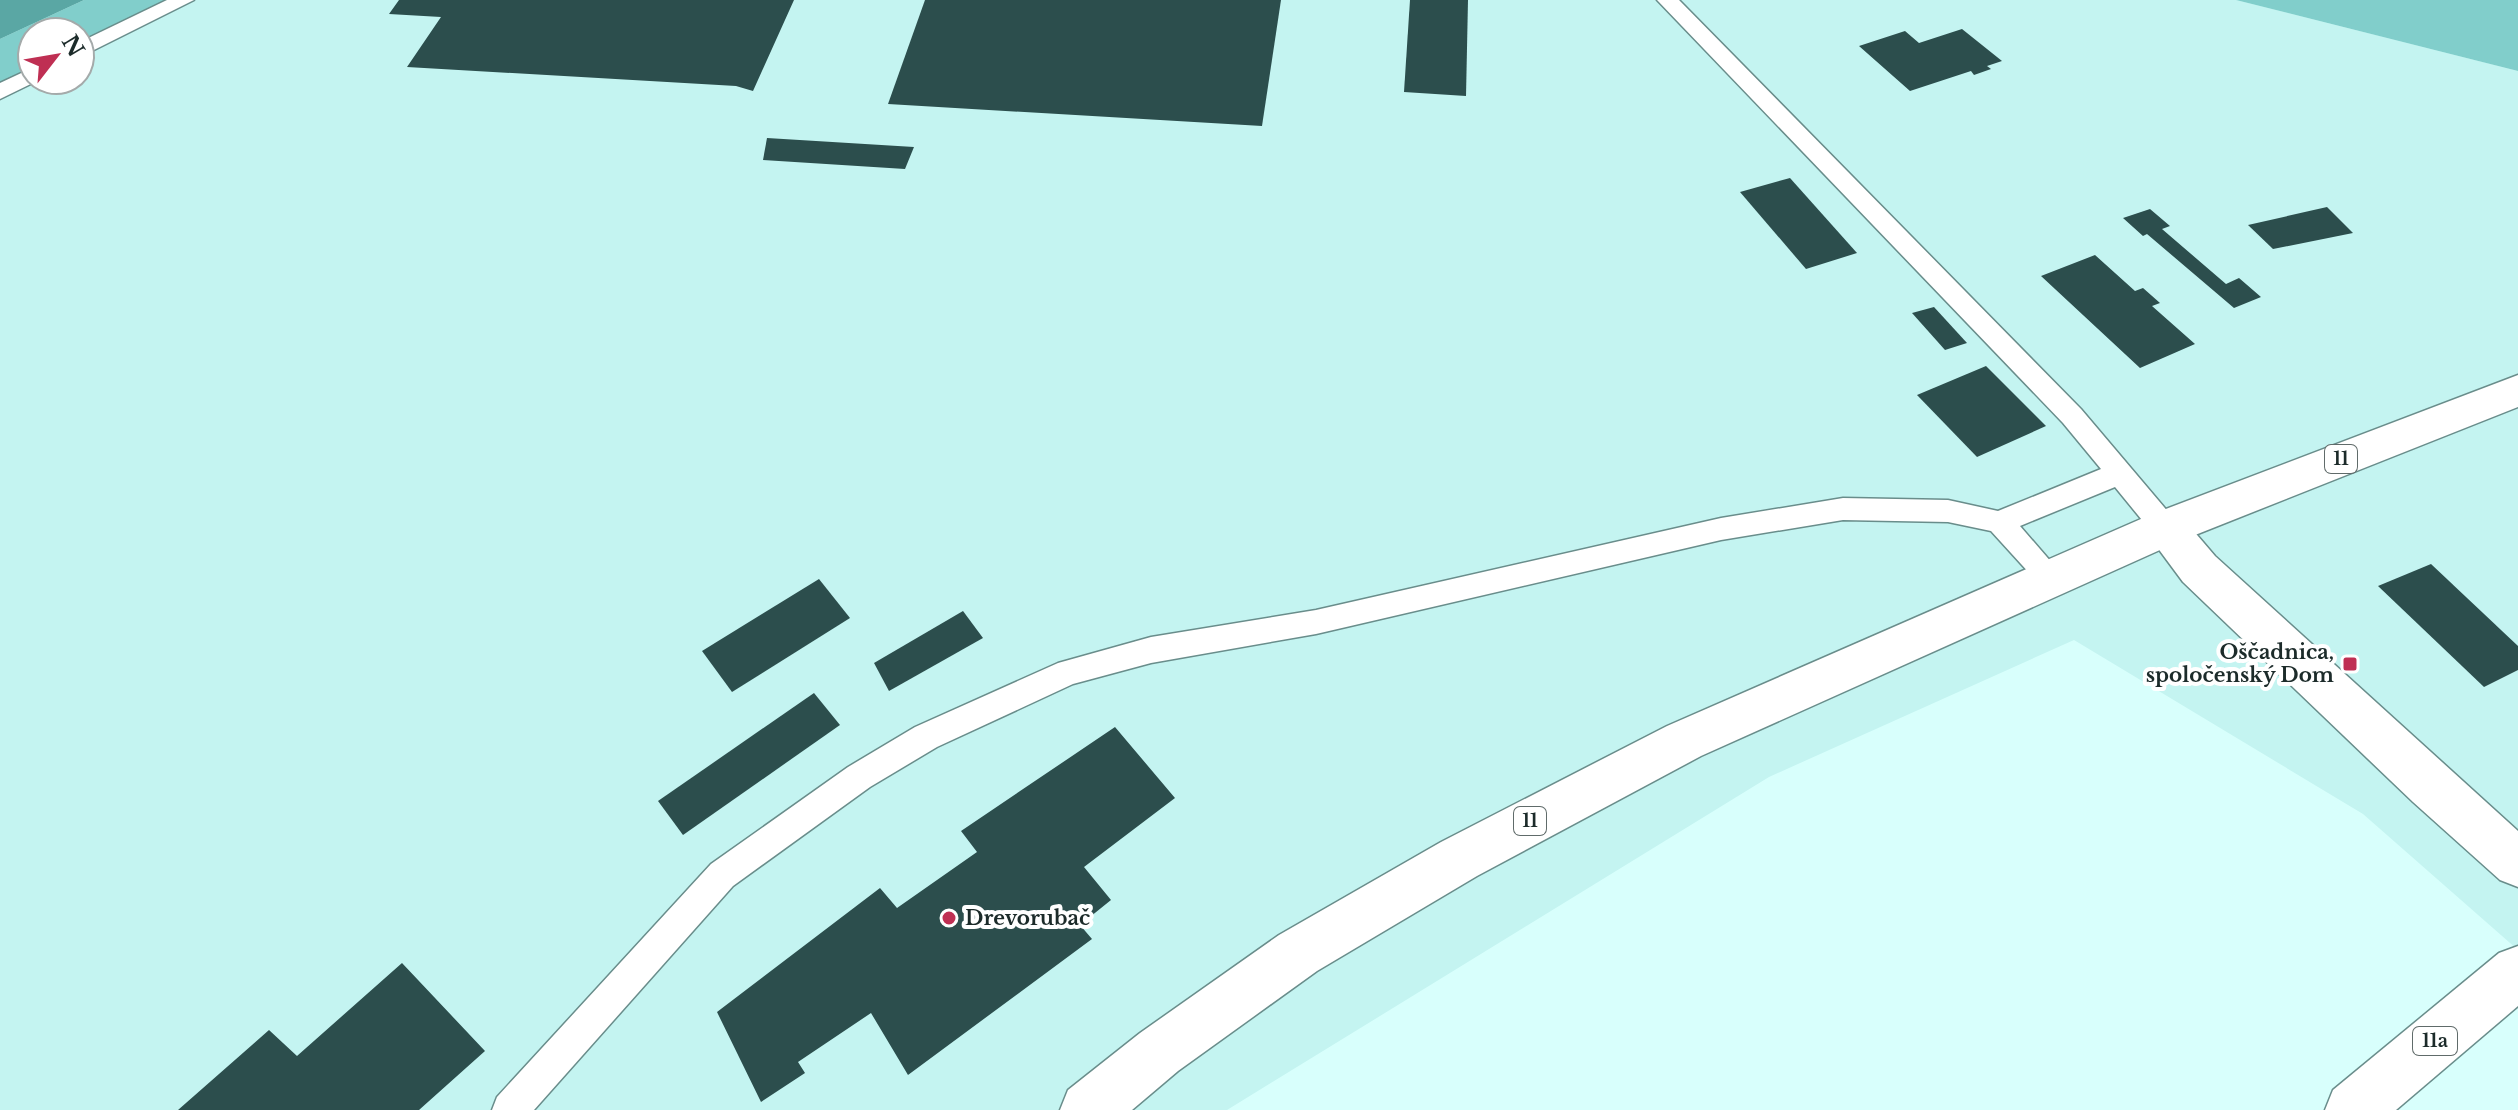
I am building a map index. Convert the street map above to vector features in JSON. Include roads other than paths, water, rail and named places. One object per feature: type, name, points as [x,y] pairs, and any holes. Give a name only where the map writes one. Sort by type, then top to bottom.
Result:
[{"type":"main road","name":"11","points":[[1088,1110],[1250,985],[1364,912],[1684,741],[2165,528],[2518,390]]},
{"type":"main road","points":[[2165,528],[2199,569],[2430,786],[2518,863]]},
{"type":"main road","name":"11a","points":[[2353,1110],[2518,972]]},
{"type":"lane","points":[[96,42],[184,0]]},
{"type":"lane","points":[[1667,0],[2072,416],[2165,528]]},
{"type":"lane","points":[[510,1110],[722,875],[859,777],[926,737],[1068,672],[1151,650],[1316,622],[1721,529],[1827,511],[1948,511],[1999,522],[2120,473]]},
{"type":"lane","points":[[1999,522],[2051,578]]},
{"type":"place","name":"Oščadnica, spoločenský Dom","points":[[2350,664]]},
{"type":"place","name":"Drevorubač","points":[[949,918]]}]
